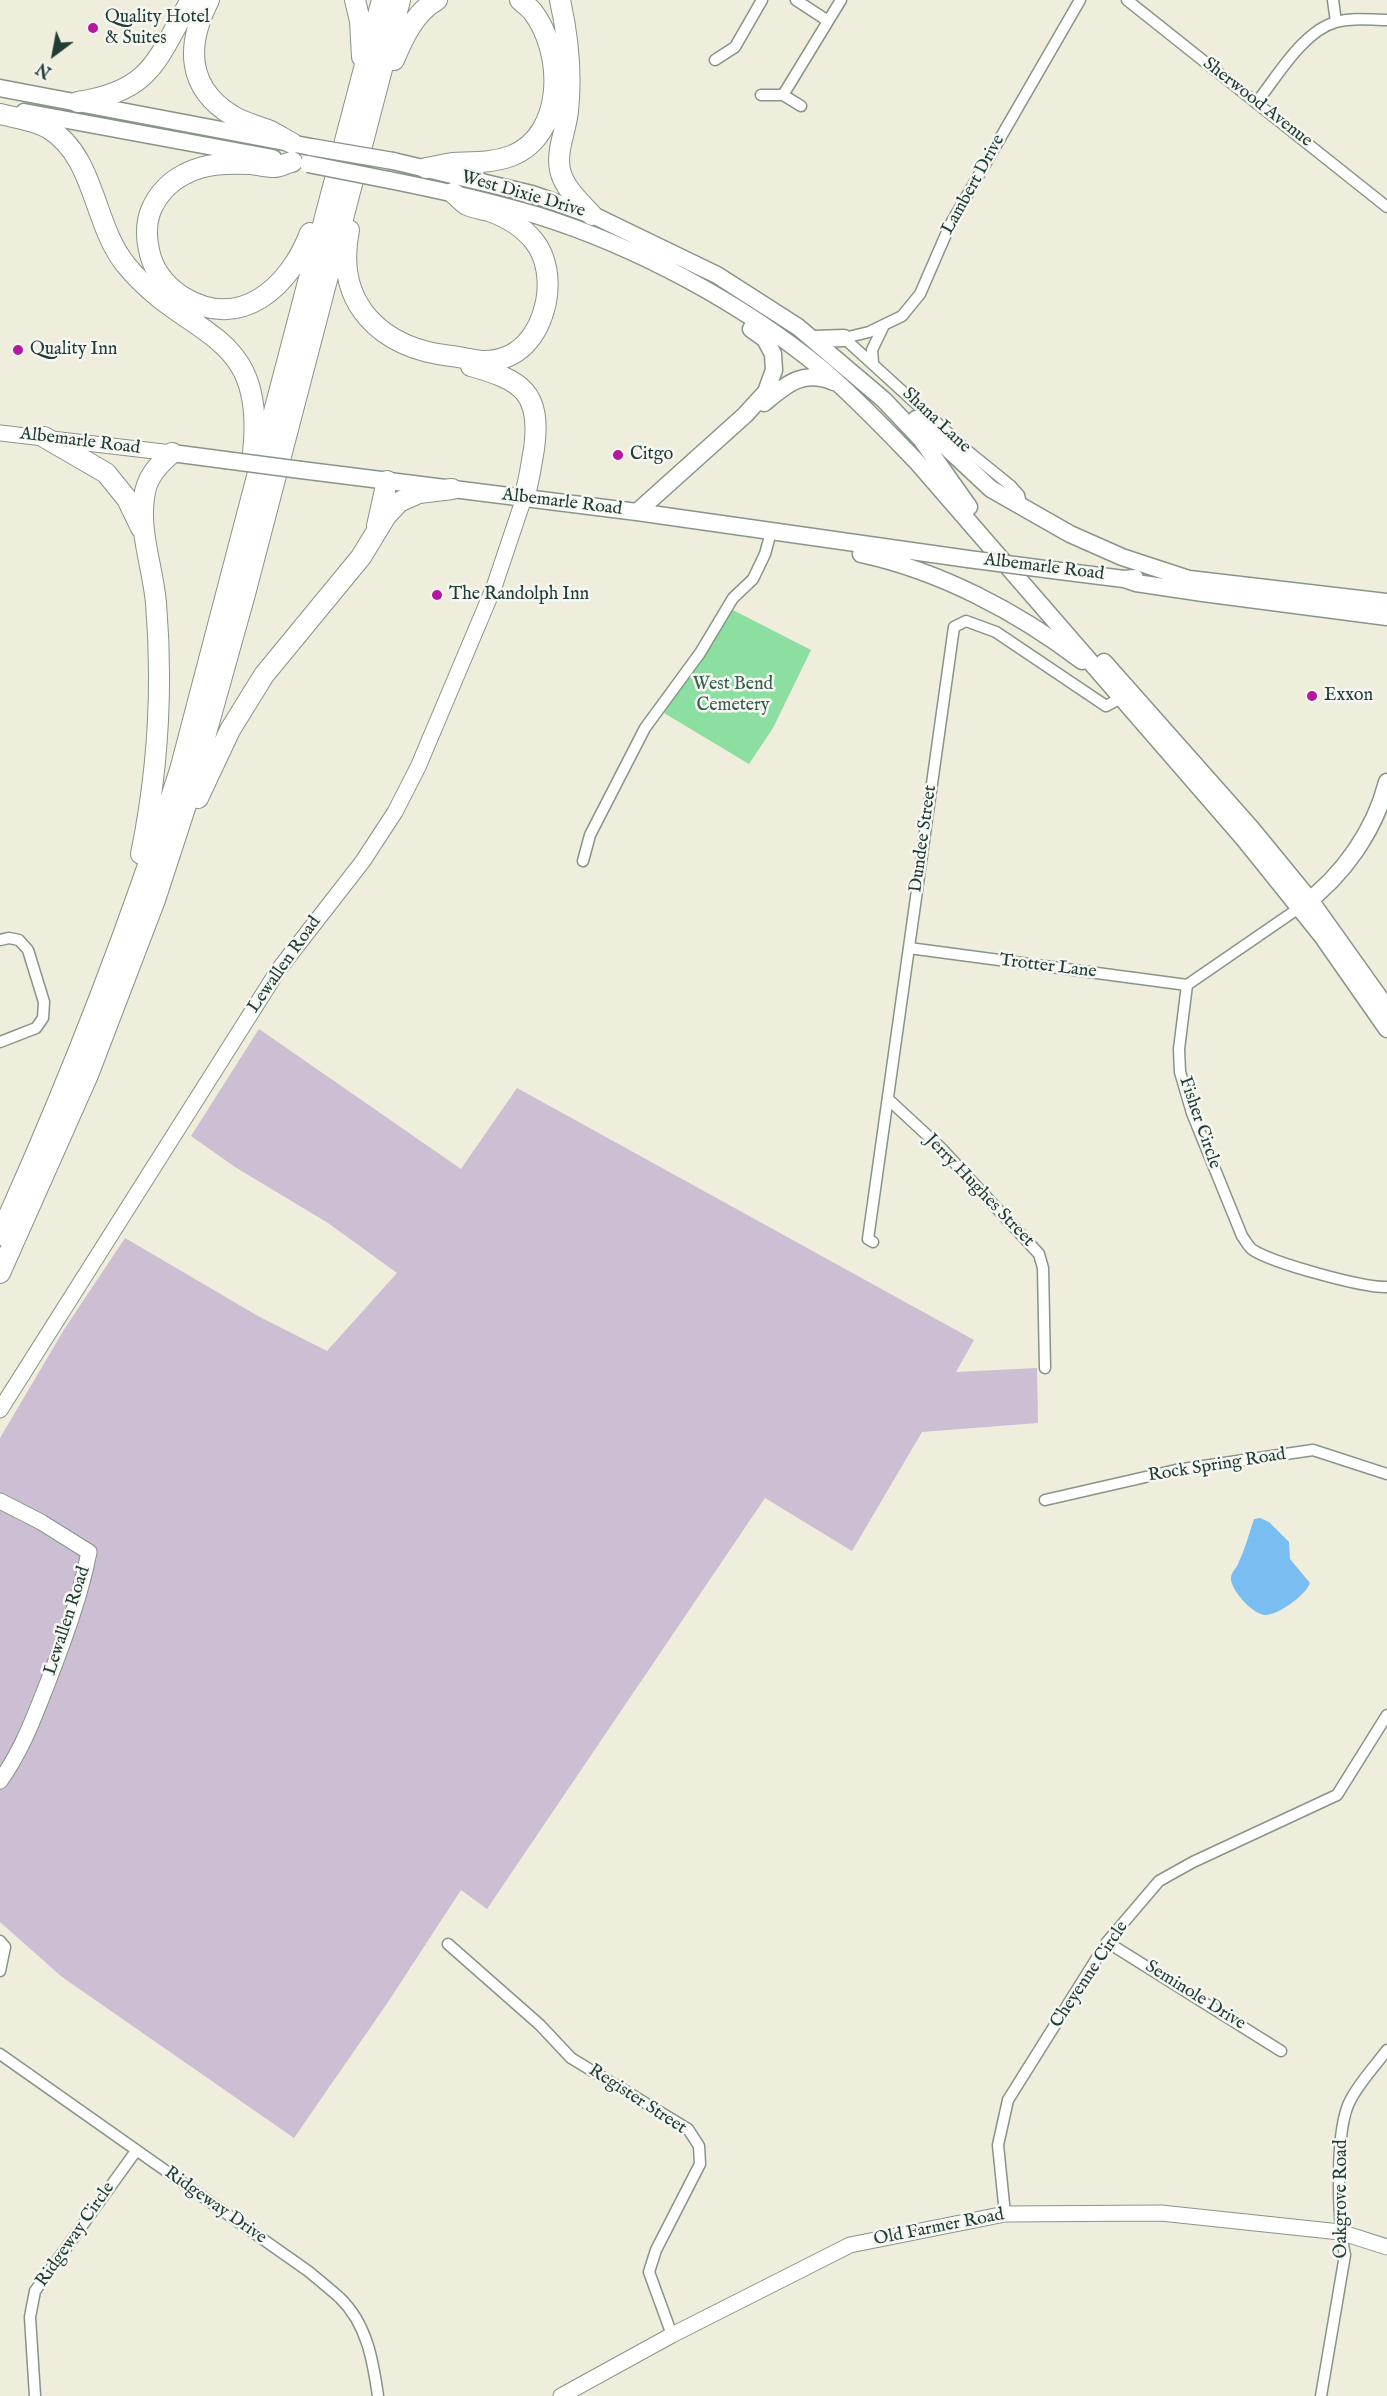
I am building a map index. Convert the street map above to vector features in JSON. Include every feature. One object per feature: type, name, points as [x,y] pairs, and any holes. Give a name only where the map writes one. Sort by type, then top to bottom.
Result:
[{"type":"highway","points":[[78,102],[95,100],[117,92],[138,82],[147,74],[161,56],[191,0]]},
{"type":"highway","points":[[208,0],[201,15],[193,50],[194,63],[201,85],[215,103],[234,117],[269,130],[301,154],[275,167],[242,164],[215,165],[187,172],[168,185],[150,212],[147,231],[152,262],[161,278],[173,290],[198,304],[218,308],[235,308],[259,300],[281,283],[296,262],[306,243],[320,199],[332,186]]},
{"type":"highway","points":[[355,0],[360,21],[363,67]]},
{"type":"highway","points":[[0,1235],[68,1080],[126,927],[180,770],[382,0]]},
{"type":"highway","points":[[0,1273],[88,1075],[154,900],[186,806],[239,616],[400,0]]},
{"type":"highway","points":[[379,82],[392,65],[402,40],[418,17],[437,0]]},
{"type":"highway","points":[[426,168],[452,163],[488,162],[512,156],[530,145],[543,129],[552,109],[555,85],[552,58],[545,35],[533,12],[520,0]]},
{"type":"highway","points":[[560,0],[569,54],[570,92],[568,113],[559,151],[561,171],[573,194],[592,215]]},
{"type":"highway","points":[[0,114],[38,124],[63,140],[79,161],[111,242],[127,266],[155,293],[212,334],[241,366],[250,389],[255,418],[252,457],[242,503],[244,522]]},
{"type":"highway","points":[[440,356],[488,361],[514,354],[535,332],[543,314],[547,295],[545,262],[538,247],[526,231],[505,217],[467,205],[453,193]]},
{"type":"highway","points":[[349,197],[351,222],[347,272],[352,292],[370,321],[386,334],[414,348],[507,378],[529,397],[535,412],[537,428],[529,483],[524,498]]},
{"type":"highway","points":[[44,437],[106,473],[127,500],[145,536]]},
{"type":"highway","points":[[126,927],[148,822],[159,712],[160,660],[156,600],[145,536],[143,499],[155,468],[172,453]]},
{"type":"highway","points":[[375,535],[387,481]]},
{"type":"highway","points":[[154,900],[230,730],[264,675],[334,592],[361,557],[386,516],[399,502],[419,493],[452,489]]},
{"type":"main road","name":"West Dixie Drive","points":[[0,88],[78,102],[301,154],[389,180],[453,193],[539,216],[576,229],[644,259],[723,301],[787,343],[840,385],[953,494]]},
{"type":"main road","name":"West Dixie Drive","points":[[0,107],[301,154],[393,161],[532,194],[592,215],[717,275],[772,309],[814,339],[909,425],[953,494]]},
{"type":"main road","points":[[637,512],[746,415],[770,386],[774,370],[773,354],[765,339],[737,318],[723,301]]},
{"type":"main road","points":[[814,339],[844,338]]},
{"type":"main road","points":[[854,374],[870,377],[976,476],[1022,508],[1070,534],[1122,557],[1189,579],[1387,602]]},
{"type":"main road","points":[[746,415],[800,378],[817,376],[840,385]]},
{"type":"main road","name":"Albemarle Road","points":[[172,453],[637,512],[1124,579],[1180,581],[1189,579]]},
{"type":"main road","points":[[953,494],[1121,698],[1305,904],[1387,1029]]},
{"type":"main road","points":[[953,494],[1206,776],[1387,1008]]},
{"type":"main road","points":[[818,538],[841,550],[885,559],[990,603],[1032,628],[1104,678]]},
{"type":"main road","name":"Albemarle Road","points":[[1124,579],[1136,583],[1203,593],[1387,618]]},
{"type":"main road","points":[[1305,904],[1346,865],[1377,813],[1387,782]]},
{"type":"street","points":[[715,60],[735,47],[762,0]]},
{"type":"street","points":[[796,0],[828,21]]},
{"type":"street","points":[[783,95],[841,0]]},
{"type":"street","name":"Lambert Drive","points":[[844,338],[869,332],[902,316],[920,294],[950,225],[1080,0]]},
{"type":"street","name":"Sherwood Avenue","points":[[1127,0],[1387,207]]},
{"type":"street","points":[[1333,0],[1336,22]]},
{"type":"street","points":[[1256,103],[1306,40],[1325,26],[1359,19],[1387,20]]},
{"type":"street","points":[[761,95],[783,95],[801,106]]},
{"type":"street","points":[[873,363],[872,350],[884,325]]},
{"type":"street","name":"Shana Lane","points":[[844,338],[969,452],[1011,486],[1019,495],[1022,508]]},
{"type":"street","name":"Albemarle Road","points":[[1,434],[172,453]]},
{"type":"street","name":"Lewallen Road","points":[[0,1410],[279,969],[363,861],[396,812],[418,767],[494,587],[524,498]]},
{"type":"street","points":[[583,861],[586,843],[593,826],[645,728],[700,653],[733,598],[753,579],[765,554],[771,532]]},
{"type":"street","name":"Dundee Street","points":[[873,1242],[868,1239],[954,627],[966,621],[996,632],[1106,706],[1121,698]]},
{"type":"street","points":[[1187,985],[1305,904]]},
{"type":"street","points":[[0,940],[9,938],[18,940],[28,950],[44,1002],[43,1018],[36,1028],[0,1042]]},
{"type":"street","name":"Trotter Lane","points":[[909,948],[1187,985]]},
{"type":"street","name":"Fisher Circle","points":[[1187,985],[1179,1049],[1180,1072],[1192,1113],[1242,1236],[1251,1249],[1263,1256],[1342,1280],[1387,1287]]},
{"type":"street","name":"Jerry Hughes Street","points":[[888,1099],[941,1148],[1039,1254],[1043,1268],[1045,1368]]},
{"type":"street","name":"Rock Spring Road","points":[[1045,1500],[1176,1470],[1313,1450],[1387,1474]]},
{"type":"street","name":"Lewallen Road","points":[[0,1501],[41,1522],[89,1552],[63,1645],[27,1737],[0,1781]]},
{"type":"street","name":"Cheyenne Circle","points":[[1005,2214],[998,2145],[1008,2100],[1107,1942],[1159,1881],[1193,1862],[1337,1795],[1387,1715]]},
{"type":"street","points":[[0,1941],[5,1947],[0,1971]]},
{"type":"street","name":"Seminole Drive","points":[[1107,1942],[1281,2051]]},
{"type":"street","name":"Register Street","points":[[448,1944],[540,2025],[571,2058],[688,2129],[699,2146],[700,2164],[656,2250],[649,2272],[672,2335]]},
{"type":"street","name":"Oakgrove Road","points":[[1321,2396],[1345,2255],[1340,2232],[1340,2141],[1343,2120],[1350,2100],[1387,2050]]},
{"type":"street","name":"Ridgeway Drive","points":[[0,2054],[308,2271],[342,2300],[361,2326],[373,2358],[378,2396]]},
{"type":"street","name":"Ridgeway Circle","points":[[35,2396],[30,2317],[35,2290],[136,2151]]},
{"type":"street","name":"Old Farmer Road","points":[[561,2396],[672,2335],[850,2245],[1005,2214],[1161,2213],[1340,2232],[1387,2247]]},
{"type":"shaded area","points":[[259,1029],[461,1169],[517,1088],[974,1340],[956,1372],[1037,1368],[1038,1423],[922,1432],[852,1551],[765,1498],[487,1909],[461,1890],[388,2002],[294,2138],[62,1977],[0,1922],[0,1438],[65,1328],[125,1238],[258,1316],[327,1351],[397,1273],[328,1223],[235,1167],[191,1136]]},
{"type":"green space","name":"West Bend Cemetery","points":[[729,608],[811,650],[773,728],[749,764],[664,713]]},
{"type":"water","points":[[1260,1518],[1269,1522],[1289,1542],[1290,1559],[1310,1583],[1291,1604],[1266,1615],[1255,1611],[1244,1602],[1235,1591],[1231,1580],[1254,1519]]},
{"type":"place","name":"Quality Hotel & Suites","points":[[93,28]]},
{"type":"place","name":"Quality Inn","points":[[18,350]]},
{"type":"place","name":"Citgo","points":[[618,455]]},
{"type":"place","name":"The Randolph Inn","points":[[437,595]]},
{"type":"place","name":"Exxon","points":[[1312,696]]}]
